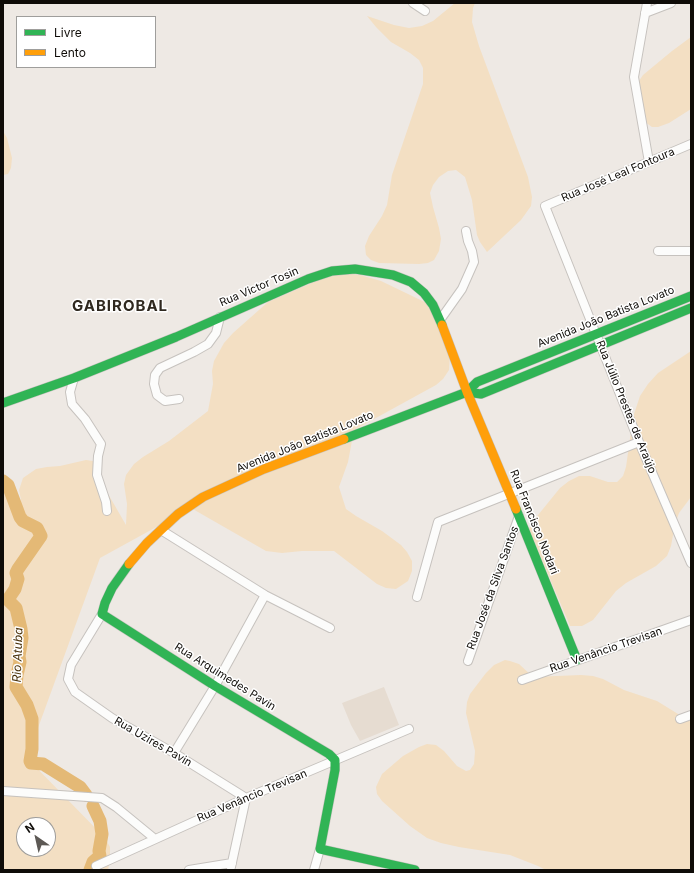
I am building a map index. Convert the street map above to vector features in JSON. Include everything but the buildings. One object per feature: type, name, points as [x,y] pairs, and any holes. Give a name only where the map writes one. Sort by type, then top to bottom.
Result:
[{"type":"street","points":[[413,3],[425,11]]},
{"type":"street","points":[[647,3],[634,77],[649,162]]},
{"type":"street","points":[[645,14],[671,3]]},
{"type":"street","name":"Rua José Leal Fontoura","points":[[545,206],[691,144]]},
{"type":"street","name":"Rua Júlio Prestes de Araújo","points":[[545,206],[639,442],[691,563]]},
{"type":"street","points":[[440,320],[462,289],[474,262],[466,231]]},
{"type":"street","points":[[658,251],[691,251]]},
{"type":"street","name":"Rua Victor Tosin","points":[[3,402],[74,378],[176,337],[308,279],[332,271],[355,269],[393,274],[411,282],[424,293],[433,305],[440,320],[467,392]]},
{"type":"street","name":"Avenida João Batista Lovato","points":[[102,614],[112,588],[147,543],[178,514],[203,498],[264,469],[467,392],[477,382],[691,296]]},
{"type":"street","name":"Avenida João Batista Lovato","points":[[467,392],[481,394],[691,308]]},
{"type":"street","points":[[178,399],[165,401],[158,395],[154,384],[155,375],[160,368],[208,344],[216,333],[220,317]]},
{"type":"street","points":[[74,378],[70,392],[72,404],[85,419],[101,444],[98,456],[97,475],[106,502],[107,511]]},
{"type":"street","name":"Rua Francisco Nodari","points":[[467,392],[510,493],[576,660]]},
{"type":"street","points":[[417,598],[438,522],[639,442]]},
{"type":"street","name":"Rua José da Silva Santos","points":[[468,660],[519,516]]},
{"type":"street","points":[[161,530],[266,595],[330,628]]},
{"type":"street","points":[[174,753],[215,686],[266,595]]},
{"type":"street","name":"Rua Uzires Pavin","points":[[102,614],[71,664],[68,679],[75,692],[112,718],[174,753],[246,798]]},
{"type":"street","name":"Rua Arquimedes Pavin","points":[[102,614],[215,686],[329,754],[335,760]]},
{"type":"street","name":"Rua Venâncio Trevisan","points":[[522,680],[691,620]]},
{"type":"street","points":[[680,719],[691,715]]},
{"type":"street","name":"Rua Venâncio Trevisan","points":[[96,866],[246,798],[408,728]]},
{"type":"street","points":[[314,870],[320,848],[335,770],[335,760]]},
{"type":"street","points":[[3,791],[102,798],[116,807],[155,839]]},
{"type":"street","points":[[189,870],[231,865],[246,798]]},
{"type":"street","points":[[320,848],[415,870]]},
{"type":"shaded area","points":[[455,3],[475,3],[472,22],[479,46],[528,177],[532,197],[531,206],[521,220],[487,252],[477,235],[472,200],[465,177],[456,170],[448,171],[439,177],[433,185],[430,193],[441,239],[439,251],[434,260],[428,263],[419,264],[379,263],[371,260],[366,255],[365,246],[369,236],[387,205],[392,175],[423,84],[423,68],[419,60],[391,42],[367,16],[394,25],[409,28],[422,26],[433,21]]},
{"type":"shaded area","points":[[691,37],[691,109],[669,123],[658,127],[652,127],[645,122],[637,84],[643,75]]},
{"type":"shaded area","points":[[3,131],[7,138],[12,158],[11,168],[8,174],[3,175]]},
{"type":"shaded area","points":[[337,272],[360,275],[381,281],[433,306],[450,355],[449,370],[443,379],[436,385],[354,430],[348,462],[339,487],[346,509],[382,531],[401,545],[407,552],[412,561],[412,571],[408,581],[396,589],[386,588],[377,584],[334,551],[302,551],[282,553],[266,551],[191,508],[100,558],[27,758],[105,838],[110,847],[108,870],[3,870],[3,476],[16,521],[21,500],[19,490],[23,478],[36,469],[60,466],[86,460],[93,461],[98,469],[100,480],[126,525],[127,504],[124,484],[126,475],[134,464],[169,441],[208,411],[213,384],[212,371],[214,361],[224,343],[268,302]]},
{"type":"shaded area","points":[[691,351],[691,497],[679,513],[667,556],[656,566],[626,583],[616,591],[593,620],[582,626],[570,626],[529,529],[534,520],[560,488],[569,481],[579,476],[590,476],[608,482],[617,482],[623,476],[626,467],[633,417],[640,396],[658,373]]},
{"type":"shaded area","points":[[505,660],[519,664],[533,677],[581,675],[603,679],[624,690],[657,701],[691,722],[691,870],[546,870],[510,855],[459,847],[427,838],[410,826],[382,801],[377,794],[376,787],[382,774],[403,756],[427,744],[436,745],[444,751],[457,766],[466,771],[470,770],[474,764],[475,751],[466,713],[467,702],[470,694],[486,673],[494,665]]},
{"type":"shaded area","points":[[384,687],[399,725],[360,741],[351,725],[342,703]]},
{"type":"waterway","name":"Rio Atuba","points":[[3,481],[8,485],[20,517],[23,521],[37,528],[41,536],[18,569],[16,573],[18,579],[15,589],[9,598],[9,601],[16,608],[21,629],[22,638],[19,656],[20,662],[16,687],[27,705],[32,719],[32,749],[30,761],[31,763],[43,764],[80,787],[86,795]]},
{"type":"waterway","name":"Rio Atuba","points":[[90,870],[93,862],[100,856],[99,851],[102,834],[100,821],[93,806]]},
{"type":"traffic: fast","points":[[3,403],[74,378],[176,337],[308,279],[332,271],[355,269],[393,275],[411,282],[424,293],[433,305],[442,325]]},
{"type":"traffic: fast","points":[[467,392],[477,382],[691,296]]},
{"type":"traffic: fast","points":[[344,439],[467,392],[481,394],[691,308]]},
{"type":"traffic: fast","points":[[516,509],[577,660]]},
{"type":"traffic: fast","points":[[129,564],[112,588],[102,614],[215,686],[329,754],[335,760],[335,770],[320,849],[415,870]]},
{"type":"traffic: slow","points":[[442,325],[467,392],[516,509]]},
{"type":"traffic: slow","points":[[129,564],[147,543],[178,514],[203,497],[264,469],[344,439]]},
{"type":"district","name":"GABIROBAL","points":[[120,306]]}]
